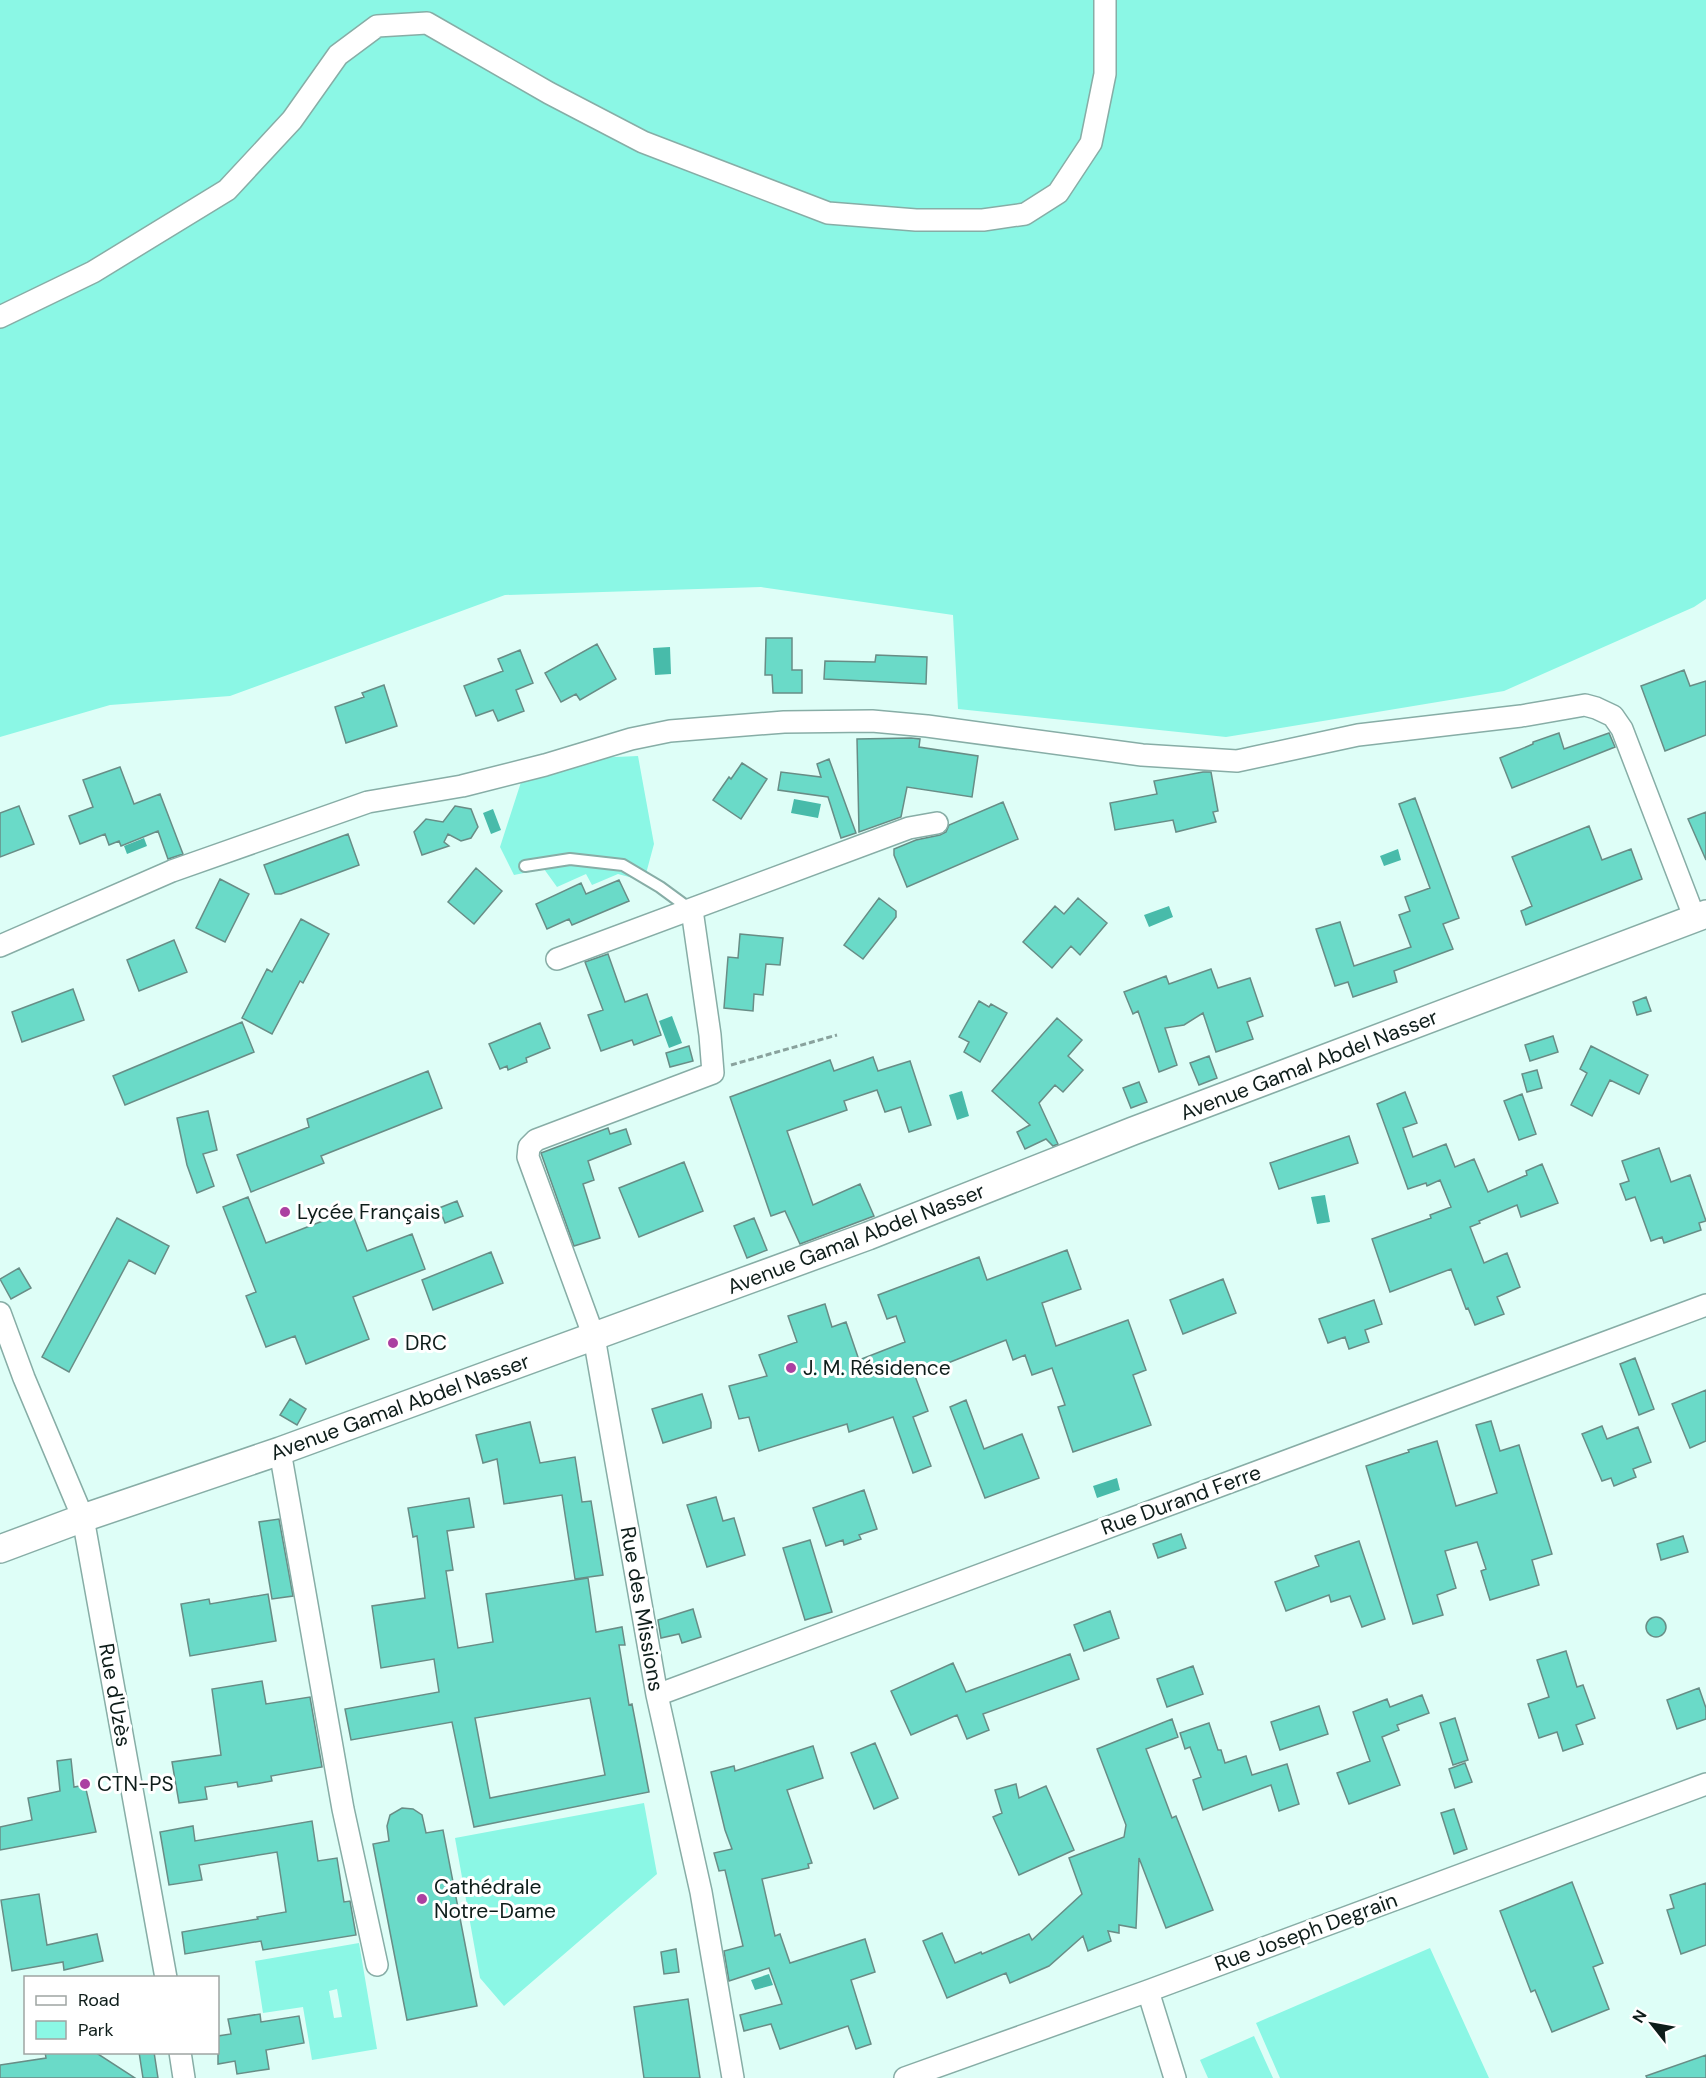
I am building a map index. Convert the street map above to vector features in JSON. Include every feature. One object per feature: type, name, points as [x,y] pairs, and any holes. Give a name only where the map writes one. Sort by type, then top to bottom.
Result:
[{"type":"street","points":[[0,317],[93,272],[227,190],[291,120],[338,56],[377,26],[427,23],[549,93],[644,142],[828,213],[939,220],[983,220],[1025,214],[1058,193],[1091,143],[1105,74],[1105,0]]},
{"type":"street","points":[[0,946],[172,871],[368,802],[462,786],[545,765],[631,739],[670,731],[784,722],[872,721],[927,726],[1142,755],[1237,761],[1358,735],[1521,716],[1585,705],[1613,716],[1622,729],[1701,917]]},
{"type":"street","points":[[557,959],[909,828],[937,823]]},
{"type":"street","points":[[692,910],[710,1035],[713,1073]]},
{"type":"street","name":"Avenue Gamal Abdel Nasser","points":[[0,1549],[83,1518],[280,1451],[868,1236],[1133,1131],[1701,917]]},
{"type":"street","name":"Rue des Missions","points":[[713,1073],[536,1140],[529,1147],[528,1156],[594,1337],[657,1695],[701,1892],[733,2078]]},
{"type":"street","name":"Rue Durand Ferre","points":[[657,1695],[1706,1305]]},
{"type":"street","name":"Rue d'Uzès","points":[[0,1313],[24,1378],[83,1518],[166,1976]]},
{"type":"street","points":[[280,1451],[343,1809],[377,1965]]},
{"type":"street","name":"Rue Joseph Degrain","points":[[905,2078],[1148,1991],[1706,1784]]},
{"type":"street","points":[[1148,1991],[1175,2078]]},
{"type":"street","points":[[180,2054],[184,2078]]},
{"type":"lane","points":[[525,866],[570,859],[623,866],[660,887],[692,910]]},
{"type":"path","points":[[713,1073],[739,1062],[837,1035]]},
{"type":"green space","points":[[0,0],[1706,0],[1706,599],[1694,607],[1504,691],[1226,737],[958,709],[953,615],[761,587],[505,595],[230,696],[110,705],[0,737]]},
{"type":"green space","points":[[638,756],[654,844],[644,881],[618,874],[592,885],[586,874],[557,887],[544,869],[514,875],[500,847],[522,779],[593,758]]},
{"type":"green space","points":[[644,1803],[657,1874],[504,2006],[480,1978],[455,1838]]},
{"type":"green space","points":[[359,1943],[377,2049],[312,2060],[303,2007],[263,2013],[255,1961]],"holes":[[[337,1989],[342,2017],[334,2018],[329,1991]]]},
{"type":"green space","points":[[1430,1948],[1489,2078],[1280,2078],[1256,2023]]},
{"type":"green space","points":[[1254,2036],[1273,2078],[1208,2078],[1200,2060]]},
{"type":"shaded area","points":[[670,647],[671,674],[655,675],[653,648]]},
{"type":"shaded area","points":[[794,799],[821,804],[818,818],[791,813]]},
{"type":"shaded area","points":[[493,809],[501,830],[491,834],[483,813]]},
{"type":"shaded area","points":[[144,838],[147,846],[127,854],[124,846]]},
{"type":"shaded area","points":[[1398,849],[1401,860],[1384,866],[1380,856]]},
{"type":"shaded area","points":[[1169,906],[1173,917],[1149,927],[1144,915]]},
{"type":"shaded area","points":[[672,1016],[682,1043],[669,1048],[659,1021]]},
{"type":"shaded area","points":[[962,1091],[969,1116],[957,1120],[949,1095]]},
{"type":"shaded area","points":[[1325,1195],[1330,1222],[1317,1224],[1311,1197]]},
{"type":"shaded area","points":[[1117,1478],[1120,1490],[1097,1498],[1093,1486]]},
{"type":"shaded area","points":[[769,1974],[773,1985],[755,1990],[751,1980]]},
{"type":"building","points":[[766,638],[792,638],[792,670],[802,670],[802,693],[773,693],[772,675],[765,675]]},
{"type":"building","points":[[597,644],[616,679],[580,700],[576,694],[561,702],[545,673]]},
{"type":"building","points":[[520,650],[533,683],[516,690],[524,711],[498,721],[493,710],[476,716],[464,686],[503,671],[498,659]]},
{"type":"building","points":[[876,655],[927,657],[926,684],[824,679],[825,661],[875,662]]},
{"type":"building","points":[[1684,670],[1690,686],[1706,681],[1706,735],[1665,751],[1641,686]]},
{"type":"building","points":[[384,685],[397,726],[346,743],[335,707],[364,697],[362,693]]},
{"type":"building","points":[[1559,733],[1564,749],[1609,733],[1615,747],[1512,788],[1500,758],[1533,742]]},
{"type":"building","points":[[857,739],[920,739],[919,747],[978,756],[972,797],[907,787],[901,817],[859,832]]},
{"type":"building","points":[[829,759],[856,833],[841,838],[828,797],[778,790],[781,772],[821,777],[817,764]]},
{"type":"building","points":[[742,763],[767,779],[741,819],[713,800]]},
{"type":"building","points":[[120,767],[134,804],[160,794],[183,854],[168,859],[158,831],[121,846],[119,841],[109,845],[105,834],[80,844],[69,816],[93,807],[83,780]]},
{"type":"building","points":[[1211,772],[1218,811],[1213,812],[1216,822],[1176,832],[1173,820],[1115,830],[1110,803],[1157,794],[1154,781]]},
{"type":"building","points":[[1415,798],[1459,918],[1443,924],[1453,949],[1394,971],[1397,982],[1353,997],[1348,982],[1335,986],[1316,929],[1340,922],[1354,966],[1411,947],[1399,915],[1410,911],[1405,897],[1430,888],[1399,804]]},
{"type":"building","points":[[1003,802],[1018,839],[907,887],[894,855],[894,849],[916,840],[940,835],[946,832],[949,825]]},
{"type":"building","points":[[19,806],[34,844],[0,857],[0,813]]},
{"type":"building","points":[[455,806],[471,809],[478,827],[471,838],[461,841],[448,834],[444,842],[449,846],[422,855],[414,832],[426,819],[443,822]]},
{"type":"building","points":[[1706,812],[1706,860],[1688,819]]},
{"type":"building","points":[[1589,826],[1602,860],[1631,849],[1642,879],[1526,925],[1521,911],[1532,906],[1512,857]]},
{"type":"building","points":[[348,834],[359,865],[281,894],[275,894],[264,865]]},
{"type":"building","points":[[476,868],[502,891],[474,924],[448,902]]},
{"type":"building","points":[[220,879],[249,894],[225,942],[196,928]]},
{"type":"building","points":[[619,880],[629,901],[572,925],[569,919],[547,929],[536,904],[581,883],[586,894]]},
{"type":"building","points":[[879,898],[896,911],[896,917],[863,959],[844,945]]},
{"type":"building","points":[[1078,898],[1107,923],[1080,955],[1071,946],[1052,968],[1023,942],[1055,906],[1064,914]]},
{"type":"building","points":[[301,919],[329,934],[303,983],[300,981],[272,1034],[242,1018],[267,969],[272,972]]},
{"type":"building","points":[[740,934],[783,938],[780,965],[766,964],[763,995],[754,994],[753,1011],[724,1008],[728,957],[738,958]]},
{"type":"building","points":[[174,940],[187,972],[139,991],[127,960]]},
{"type":"building","points":[[608,954],[625,1002],[647,994],[661,1035],[634,1045],[632,1040],[601,1051],[588,1015],[603,1010],[585,962]]},
{"type":"building","points":[[1211,969],[1218,988],[1250,978],[1263,1016],[1247,1022],[1253,1039],[1216,1052],[1203,1013],[1184,1025],[1165,1028],[1177,1065],[1159,1072],[1138,1011],[1133,1014],[1124,992],[1166,976],[1169,984]]},
{"type":"building","points":[[73,989],[84,1020],[22,1042],[12,1012]]},
{"type":"building","points":[[1646,997],[1651,1011],[1637,1015],[1633,1002]]},
{"type":"building","points":[[979,1001],[989,1007],[991,1004],[1007,1013],[980,1062],[964,1052],[969,1042],[959,1037]]},
{"type":"building","points":[[1057,1018],[1082,1040],[1068,1056],[1083,1070],[1063,1092],[1055,1085],[1039,1103],[1058,1144],[1053,1146],[1046,1139],[1025,1149],[1017,1132],[1030,1125],[992,1091]]},
{"type":"building","points":[[242,1022],[254,1052],[125,1105],[113,1076]]},
{"type":"building","points":[[540,1023],[550,1048],[526,1058],[527,1062],[508,1070],[507,1066],[500,1069],[489,1044]]},
{"type":"building","points":[[1553,1036],[1558,1052],[1530,1061],[1525,1045]]},
{"type":"building","points":[[689,1046],[693,1061],[670,1067],[666,1053]]},
{"type":"building","points":[[1591,1046],[1648,1075],[1639,1094],[1610,1080],[1592,1116],[1571,1105],[1587,1073],[1580,1069]]},
{"type":"building","points":[[1209,1056],[1217,1078],[1199,1085],[1190,1063]]},
{"type":"building","points":[[873,1057],[878,1071],[910,1061],[931,1125],[909,1132],[901,1107],[885,1112],[877,1090],[844,1101],[847,1110],[787,1131],[813,1205],[860,1184],[874,1216],[800,1244],[785,1211],[771,1216],[730,1097],[830,1060],[834,1071]]},
{"type":"building","points":[[1537,1070],[1542,1088],[1527,1092],[1522,1074]]},
{"type":"building","points":[[428,1071],[442,1108],[321,1156],[324,1163],[251,1192],[237,1155],[309,1127],[307,1119]]},
{"type":"building","points":[[1139,1082],[1147,1102],[1131,1108],[1123,1088]]},
{"type":"building","points":[[1405,1092],[1417,1123],[1403,1128],[1413,1157],[1446,1144],[1455,1167],[1474,1159],[1488,1192],[1527,1175],[1526,1171],[1542,1164],[1558,1203],[1521,1217],[1517,1205],[1470,1227],[1484,1263],[1507,1253],[1520,1287],[1497,1297],[1504,1314],[1475,1325],[1468,1308],[1466,1309],[1451,1269],[1390,1292],[1372,1239],[1431,1218],[1430,1215],[1451,1207],[1440,1180],[1427,1186],[1426,1183],[1408,1189],[1377,1104]]},
{"type":"building","points":[[1522,1094],[1536,1134],[1519,1140],[1504,1101]]},
{"type":"building","points":[[208,1111],[217,1150],[203,1154],[214,1186],[197,1193],[187,1165],[177,1118]]},
{"type":"building","points":[[608,1128],[610,1134],[626,1129],[631,1144],[588,1161],[594,1180],[583,1184],[600,1238],[574,1246],[541,1153]]},
{"type":"building","points":[[1349,1136],[1358,1163],[1279,1189],[1270,1163]]},
{"type":"building","points":[[1659,1148],[1671,1182],[1690,1175],[1706,1221],[1699,1223],[1701,1230],[1664,1243],[1662,1237],[1651,1241],[1635,1197],[1626,1200],[1620,1184],[1629,1181],[1622,1161]]},
{"type":"building","points":[[684,1162],[703,1211],[639,1237],[619,1188]]},
{"type":"building","points":[[248,1197],[266,1243],[351,1210],[367,1251],[412,1234],[425,1269],[353,1297],[369,1339],[306,1364],[295,1336],[266,1347],[246,1296],[256,1292],[223,1207]]},
{"type":"building","points":[[457,1201],[463,1216],[445,1223],[439,1208]]},
{"type":"building","points":[[117,1218],[169,1246],[155,1274],[129,1260],[69,1372],[42,1357]]},
{"type":"building","points":[[754,1218],[767,1250],[747,1258],[734,1226]]},
{"type":"building","points":[[1067,1250],[1081,1289],[1042,1303],[1056,1346],[1128,1320],[1146,1370],[1133,1375],[1151,1425],[1073,1452],[1058,1407],[1065,1405],[1052,1368],[1032,1375],[1025,1355],[1013,1360],[1006,1340],[915,1376],[928,1411],[913,1417],[931,1466],[913,1473],[893,1417],[849,1432],[847,1424],[759,1451],[749,1417],[739,1419],[729,1386],[767,1376],[759,1355],[797,1342],[788,1316],[825,1304],[832,1327],[846,1322],[859,1360],[905,1342],[896,1316],[887,1319],[878,1295],[979,1257],[987,1280]]},
{"type":"building","points":[[491,1252],[503,1283],[433,1310],[422,1280]]},
{"type":"building","points":[[19,1268],[31,1288],[11,1299],[0,1279]]},
{"type":"building","points":[[1223,1279],[1236,1313],[1183,1334],[1170,1300]]},
{"type":"building","points":[[1374,1300],[1382,1324],[1365,1330],[1369,1342],[1349,1349],[1345,1337],[1328,1343],[1319,1319]]},
{"type":"building","points":[[1635,1358],[1654,1409],[1639,1415],[1620,1364]]},
{"type":"building","points":[[1706,1390],[1706,1441],[1690,1448],[1672,1404]]},
{"type":"building","points":[[702,1394],[711,1428],[663,1443],[652,1409]]},
{"type":"building","points":[[290,1399],[306,1409],[297,1425],[280,1415]]},
{"type":"building","points":[[966,1400],[984,1449],[1022,1434],[1039,1478],[985,1498],[950,1407]]},
{"type":"building","points":[[1491,1421],[1500,1451],[1519,1445],[1552,1554],[1532,1560],[1539,1585],[1490,1600],[1481,1571],[1486,1569],[1477,1542],[1445,1551],[1456,1588],[1437,1595],[1443,1615],[1413,1624],[1366,1466],[1437,1441],[1456,1506],[1497,1493],[1476,1425]]},
{"type":"building","points":[[530,1422],[540,1463],[575,1457],[582,1502],[591,1501],[603,1575],[575,1579],[562,1495],[504,1504],[497,1459],[483,1463],[476,1435]]},
{"type":"building","points":[[1602,1426],[1607,1439],[1638,1427],[1651,1462],[1633,1469],[1636,1477],[1614,1486],[1611,1478],[1602,1481],[1582,1434]]},
{"type":"building","points":[[864,1490],[877,1529],[859,1535],[861,1539],[844,1545],[843,1540],[826,1546],[813,1508]]},
{"type":"building","points":[[716,1497],[723,1521],[734,1518],[745,1555],[707,1567],[687,1505]]},
{"type":"building","points":[[469,1498],[474,1527],[447,1531],[453,1570],[446,1571],[458,1648],[493,1642],[486,1594],[588,1578],[596,1632],[622,1627],[625,1645],[619,1645],[629,1705],[632,1704],[649,1792],[474,1827],[452,1722],[351,1740],[345,1709],[439,1692],[434,1659],[381,1668],[372,1606],[425,1598],[417,1536],[413,1537],[408,1508]],"holes":[[[590,1698],[605,1775],[490,1798],[475,1718]]]},
{"type":"building","points":[[279,1519],[293,1596],[272,1599],[259,1522]]},
{"type":"building","points":[[1181,1534],[1186,1548],[1158,1558],[1153,1544]]},
{"type":"building","points":[[1683,1536],[1688,1552],[1661,1560],[1657,1544]]},
{"type":"building","points":[[810,1540],[832,1612],[805,1620],[783,1548]]},
{"type":"building","points":[[1359,1541],[1385,1619],[1362,1627],[1350,1596],[1331,1602],[1329,1595],[1286,1611],[1275,1582],[1319,1566],[1315,1556]]},
{"type":"building","points":[[268,1594],[276,1641],[190,1656],[181,1604],[209,1599],[210,1604]]},
{"type":"building","points":[[693,1609],[701,1637],[682,1643],[679,1634],[661,1638],[658,1620]]},
{"type":"building","points":[[1110,1611],[1119,1638],[1084,1651],[1074,1625]]},
{"type":"building","points":[[1656,1617],[1663,1620],[1666,1627],[1663,1634],[1656,1637],[1649,1634],[1646,1627],[1649,1620]]},
{"type":"building","points":[[1566,1651],[1577,1687],[1583,1685],[1595,1718],[1576,1725],[1583,1744],[1563,1751],[1557,1732],[1539,1738],[1528,1704],[1549,1697],[1537,1660]]},
{"type":"building","points":[[1070,1654],[1079,1679],[983,1714],[989,1730],[967,1739],[957,1715],[911,1735],[891,1691],[953,1663],[966,1692]]},
{"type":"building","points":[[1193,1666],[1203,1694],[1167,1707],[1157,1679]]},
{"type":"building","points":[[262,1681],[266,1704],[310,1697],[322,1767],[271,1776],[272,1781],[238,1787],[237,1782],[205,1787],[207,1799],[179,1803],[172,1762],[221,1755],[212,1689]]},
{"type":"building","points":[[1699,1688],[1706,1708],[1706,1719],[1677,1729],[1667,1700]]},
{"type":"building","points":[[1422,1695],[1429,1713],[1397,1725],[1399,1730],[1382,1737],[1400,1785],[1349,1804],[1337,1773],[1370,1761],[1353,1712],[1387,1699],[1390,1707]]},
{"type":"building","points":[[1319,1706],[1328,1734],[1280,1750],[1271,1722]]},
{"type":"building","points":[[1455,1718],[1468,1760],[1453,1765],[1440,1723]]},
{"type":"building","points":[[1172,1719],[1178,1737],[1146,1749],[1172,1818],[1176,1816],[1213,1910],[1166,1928],[1139,1858],[1136,1928],[1119,1925],[1119,1933],[1108,1931],[1111,1941],[1088,1951],[1083,1936],[1049,1966],[1010,1983],[1006,1973],[947,1998],[923,1941],[942,1933],[955,1963],[1029,1934],[1032,1940],[1082,1894],[1069,1858],[1124,1837],[1126,1825],[1097,1749]]},
{"type":"building","points":[[1209,1723],[1225,1763],[1246,1756],[1252,1775],[1287,1764],[1299,1804],[1279,1811],[1271,1785],[1203,1810],[1193,1780],[1201,1777],[1190,1747],[1185,1749],[1180,1733]]},
{"type":"building","points":[[875,1743],[898,1798],[874,1809],[851,1753]]},
{"type":"building","points":[[813,1746],[823,1778],[787,1790],[812,1863],[808,1864],[809,1868],[762,1879],[775,1936],[780,1934],[790,1963],[865,1939],[875,1972],[851,1980],[871,2044],[856,2049],[848,2026],[780,2049],[771,2024],[744,2031],[740,2015],[782,2004],[769,1968],[729,1981],[724,1951],[743,1946],[725,1870],[719,1871],[714,1853],[732,1849],[711,1772],[734,1766],[735,1771]]},
{"type":"building","points":[[71,1759],[74,1787],[85,1785],[96,1832],[0,1850],[0,1827],[32,1820],[28,1798],[60,1791],[57,1761]]},
{"type":"building","points":[[1465,1763],[1472,1782],[1455,1788],[1449,1769]]},
{"type":"building","points":[[1016,1784],[1019,1798],[1046,1786],[1074,1850],[1019,1875],[993,1817],[1002,1813],[995,1790]]},
{"type":"building","points":[[402,1808],[413,1809],[422,1815],[426,1833],[443,1830],[477,2006],[407,2020],[373,1844],[389,1841],[387,1826],[390,1815]]},
{"type":"building","points":[[1454,1809],[1467,1849],[1454,1854],[1441,1813]]},
{"type":"building","points":[[312,1821],[318,1861],[337,1858],[344,1902],[350,1901],[356,1935],[263,1950],[261,1941],[185,1954],[182,1932],[286,1912],[277,1852],[199,1865],[202,1880],[169,1885],[160,1832],[193,1826],[195,1841]]},
{"type":"building","points":[[1572,1882],[1603,1963],[1593,1967],[1609,2009],[1552,2032],[1535,1990],[1531,1992],[1500,1911]]},
{"type":"building","points":[[1706,1883],[1706,1945],[1681,1954],[1667,1910],[1674,1908],[1670,1895]]},
{"type":"building","points":[[39,1894],[47,1945],[97,1934],[103,1961],[64,1970],[63,1962],[12,1971],[1,1900]]},
{"type":"building","points":[[676,1949],[679,1972],[664,1974],[661,1952]]},
{"type":"building","points":[[688,1999],[700,2078],[644,2078],[634,2007]]},
{"type":"building","points":[[260,2014],[261,2022],[299,2016],[304,2043],[266,2050],[269,2069],[237,2074],[235,2061],[218,2064],[219,2036],[231,2034],[228,2019]]},
{"type":"building","points":[[45,2054],[98,2054],[135,2078],[0,2078],[0,2065],[46,2058]]},
{"type":"building","points":[[139,2054],[154,2054],[158,2078],[143,2078]]},
{"type":"building","points":[[1706,2055],[1706,2078],[1647,2078],[1646,2076]]},
{"type":"place","name":"Lycée Français","points":[[285,1212]]},
{"type":"place","name":"DRC","points":[[393,1343]]},
{"type":"place","name":"J. M. Résidence","points":[[791,1368]]},
{"type":"place","name":"CTN-PS","points":[[85,1784]]},
{"type":"place","name":"Cathédrale Notre-Dame","points":[[422,1899]]}]
